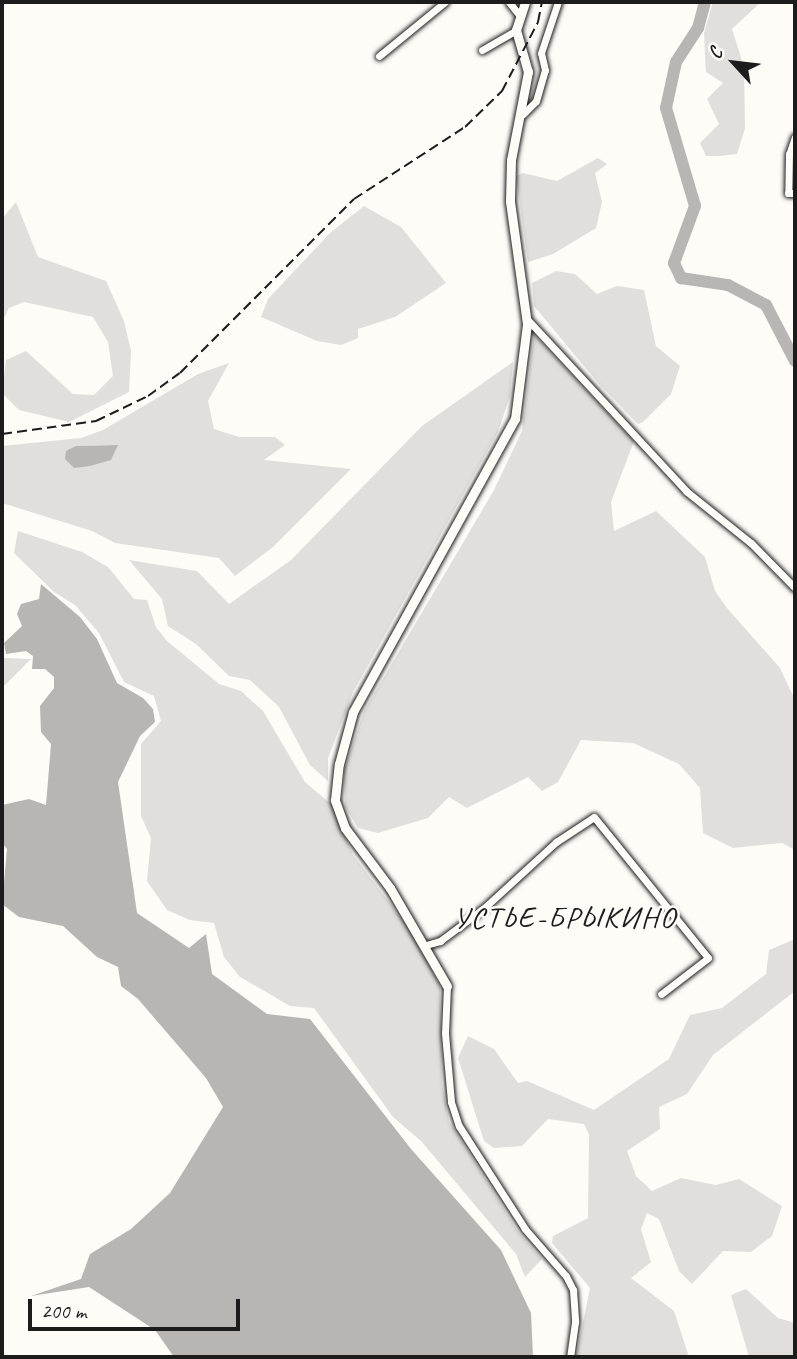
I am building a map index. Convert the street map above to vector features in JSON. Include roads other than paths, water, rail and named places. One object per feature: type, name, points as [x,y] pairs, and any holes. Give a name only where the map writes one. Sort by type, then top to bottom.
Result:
[{"type":"street","points":[[379,56],[445,2]]},
{"type":"street","points":[[509,2],[520,16]]},
{"type":"street","points":[[525,2],[516,30],[528,72],[523,114],[511,160],[510,201],[526,317],[515,419],[353,712],[339,764],[335,800],[345,828],[426,945],[447,986],[445,1033],[451,1102],[459,1126],[525,1229],[566,1276],[573,1290],[575,1322],[570,1357]]},
{"type":"street","points":[[523,114],[536,102],[545,69],[541,53],[558,2]]},
{"type":"street","points":[[482,50],[516,30]]},
{"type":"street","points":[[792,193],[789,155],[795,137]]},
{"type":"street","points":[[526,317],[686,491],[751,543],[795,587]]},
{"type":"street","points":[[426,945],[440,941],[484,908],[536,859],[594,817],[708,958],[661,994]]},
{"type":"waterway","points":[[705,2],[698,28],[676,62],[666,108],[695,206],[674,263],[681,278],[728,285],[766,305],[795,361]]},
{"type":"railway","points":[[2,434],[96,421],[148,396],[180,373],[354,199],[465,127],[502,91],[538,22],[542,2]]},
{"type":"district","name":"УСТЬЕ-БРЫКИНО","points":[[565,917]]}]
